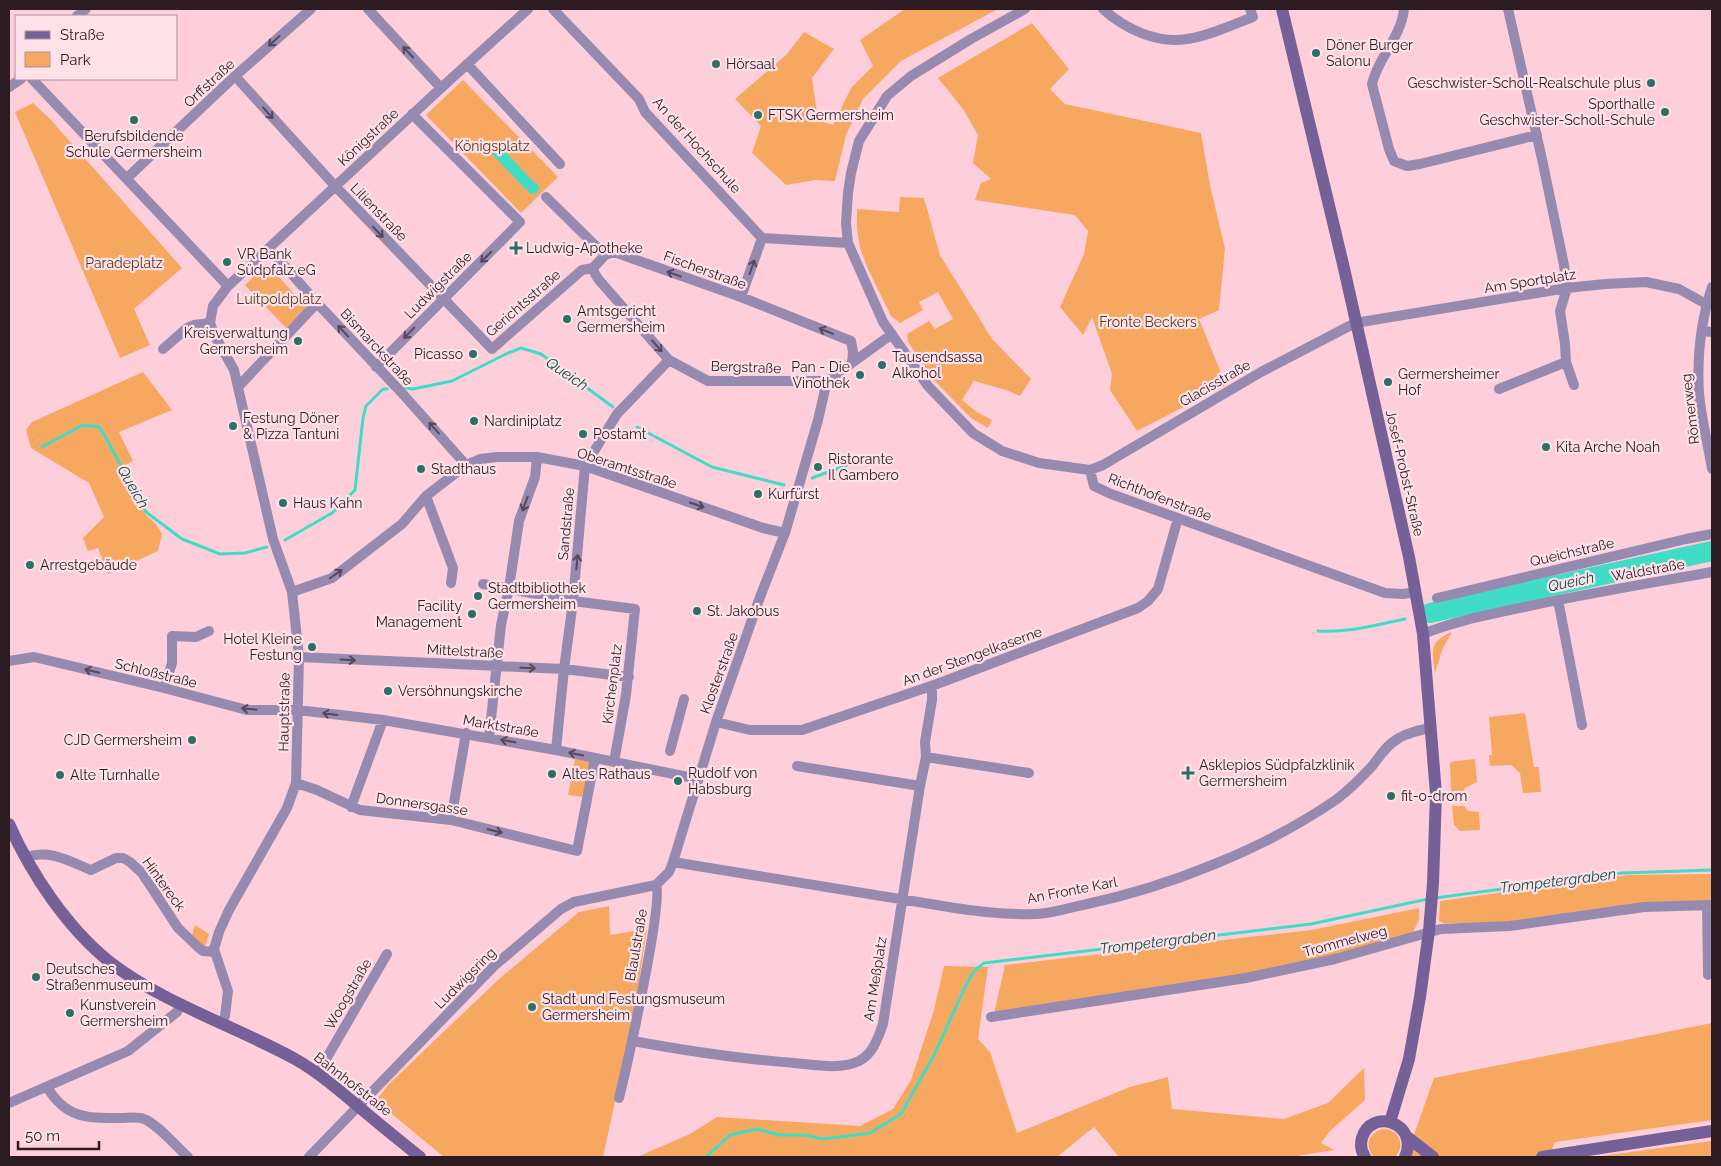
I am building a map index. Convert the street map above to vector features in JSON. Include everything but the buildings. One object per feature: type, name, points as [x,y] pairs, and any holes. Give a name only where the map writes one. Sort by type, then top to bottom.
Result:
[{"type":"main road","name":"Josef-Probst-Straße","points":[[1282,9],[1356,323],[1416,592],[1423,634],[1436,794],[1433,883],[1427,952],[1420,997],[1408,1058],[1390,1122]]},
{"type":"main road","name":"Bahnhofstraße","points":[[9,824],[26,857],[59,910],[80,935],[112,963],[182,1004],[296,1059],[318,1073],[420,1157]]},
{"type":"main road","points":[[1365,1157],[1361,1147],[1364,1133],[1376,1123],[1383,1121],[1390,1122],[1403,1129],[1408,1150],[1405,1157]]},
{"type":"main road","points":[[1542,1157],[1712,1131]]},
{"type":"main road","points":[[1406,1136],[1433,1157]]},
{"type":"street","name":"Orffstraße","points":[[127,178],[235,76],[311,9]]},
{"type":"street","points":[[368,9],[441,88]]},
{"type":"street","name":"Königstraße","points":[[228,286],[412,114],[528,9]]},
{"type":"street","name":"An der Hochschule","points":[[553,9],[639,100],[645,112],[762,238]]},
{"type":"street","points":[[742,297],[762,238],[848,243],[846,223],[848,193],[859,140],[886,96],[918,72],[1024,9]]},
{"type":"street","points":[[1103,9],[1126,27],[1146,35],[1166,39],[1187,40],[1217,31],[1251,13]]},
{"type":"street","points":[[1404,9],[1403,20],[1396,37],[1374,74],[1372,84],[1389,150],[1394,161],[1407,166],[1420,164],[1536,135]]},
{"type":"street","points":[[1508,9],[1564,265],[1567,288],[1560,311],[1566,362],[1574,385]]},
{"type":"street","points":[[467,64],[560,164]]},
{"type":"street","name":"Lilienstraße","points":[[235,76],[335,186],[442,299]]},
{"type":"street","points":[[9,87],[20,80]]},
{"type":"street","points":[[33,80],[228,286],[213,306],[210,323],[215,336],[232,364],[238,387]]},
{"type":"street","name":"Ludwigstraße","points":[[376,367],[520,222],[412,114]]},
{"type":"street","points":[[546,197],[604,255]]},
{"type":"street","name":"Richthofenstraße","points":[[848,243],[883,322],[928,386],[973,433],[1002,451],[1024,459],[1054,466],[1090,470],[1094,486],[1101,490],[1385,593],[1403,594],[1416,592]]},
{"type":"street","name":"Bismarckstraße","points":[[269,248],[466,465]]},
{"type":"street","name":"Fischerstraße","points":[[604,255],[614,252],[742,297],[851,341],[854,352],[852,363]]},
{"type":"street","name":"Gerichtsstraße","points":[[442,299],[492,349],[582,270],[593,268],[604,255]]},
{"type":"street","name":"Bergstraße","points":[[593,268],[599,280],[669,360],[708,381],[827,381]]},
{"type":"street","name":"Am Sportplatz","points":[[1356,323],[1567,288],[1605,284],[1646,282],[1679,289],[1706,304]]},
{"type":"street","name":"Römerweg","points":[[1712,287],[1706,304],[1707,332],[1699,360],[1700,394],[1712,468]]},
{"type":"street","points":[[238,387],[317,303]]},
{"type":"street","points":[[163,349],[188,328],[194,325],[210,323]]},
{"type":"street","name":"Glacisstraße","points":[[1090,470],[1113,460],[1261,372],[1356,323]]},
{"type":"street","points":[[827,381],[892,334]]},
{"type":"street","name":"Sandstraße","points":[[556,750],[573,601],[585,466],[617,414],[669,360]]},
{"type":"street","points":[[1499,388],[1566,362]]},
{"type":"street","name":"Klosterstraße","points":[[656,885],[669,872],[673,862],[716,722],[785,533],[818,420],[827,381]]},
{"type":"street","name":"Hauptstraße","points":[[215,952],[214,949],[219,932],[229,910],[288,808],[296,783],[299,657],[292,592],[274,540],[238,387]]},
{"type":"street","points":[[489,738],[501,625],[509,588],[519,521],[535,477],[537,457]]},
{"type":"street","name":"Oberamtsstraße","points":[[292,592],[332,578],[402,524],[426,496],[466,465],[480,459],[537,457],[585,466],[763,528],[785,533]]},
{"type":"street","points":[[426,496],[453,568],[450,582]]},
{"type":"street","name":"An der Stengelkaserne","points":[[716,722],[750,730],[802,730],[932,686],[1114,618],[1144,604],[1158,588],[1178,518]]},
{"type":"street","name":"Queichstraße","points":[[1437,598],[1712,534]]},
{"type":"street","name":"Waldstraße","points":[[1423,634],[1457,622],[1558,600],[1712,572]]},
{"type":"street","points":[[483,584],[573,601]]},
{"type":"street","points":[[1558,600],[1582,725]]},
{"type":"street","name":"Kirchenplatz","points":[[573,601],[635,610],[628,677],[614,762]]},
{"type":"street","points":[[164,688],[172,662],[172,636],[196,637],[209,631]]},
{"type":"street","name":"Schloßstraße","points":[[9,661],[34,657],[247,710],[298,710]]},
{"type":"street","name":"Mittelstraße","points":[[299,657],[564,670],[628,677]]},
{"type":"street","name":"Am Meßplatz","points":[[633,1041],[700,1053],[834,1066],[848,1065],[861,1060],[872,1050],[883,1024],[926,757],[925,742],[932,700],[932,686]]},
{"type":"street","points":[[670,751],[684,699]]},
{"type":"street","name":"Marktstraße","points":[[298,710],[383,720],[466,733],[698,778]]},
{"type":"street","points":[[352,807],[383,720]]},
{"type":"street","name":"An Fronte Karl","points":[[673,862],[990,913],[1036,914],[1100,901],[1147,888],[1188,874],[1249,848],[1309,817],[1342,795],[1364,775],[1394,741],[1409,733],[1431,728]]},
{"type":"street","points":[[452,820],[466,733]]},
{"type":"street","points":[[926,757],[1029,773]]},
{"type":"street","name":"Donnersgasse","points":[[296,783],[317,790],[360,810],[452,820],[577,851],[595,758]]},
{"type":"street","points":[[797,766],[920,786]]},
{"type":"street","name":"Hintereck","points":[[26,857],[38,854],[52,854],[91,870],[116,858],[127,860],[142,873],[178,928],[203,950],[215,952]]},
{"type":"street","name":"Ludwigsring","points":[[309,1157],[494,966],[561,909],[574,902],[656,885]]},
{"type":"street","name":"Blaulstraße","points":[[619,1098],[633,1041],[658,899],[658,888],[656,885]]},
{"type":"street","name":"Trommelweg","points":[[991,1017],[1246,978],[1336,959],[1429,931],[1467,927],[1510,926],[1644,907],[1710,905],[1708,975]]},
{"type":"street","points":[[215,952],[228,991],[225,1016],[222,1023]]},
{"type":"street","name":"Woogstraße","points":[[318,1073],[387,954]]},
{"type":"street","points":[[9,1103],[128,1051],[177,1012],[182,1004]]},
{"type":"street","points":[[47,1088],[62,1107],[73,1114],[91,1118],[135,1118],[148,1121],[188,1157]]},
{"type":"green space","points":[[905,9],[996,10],[901,61],[863,99],[846,135],[835,181],[815,180],[786,185],[752,153],[761,126],[735,99],[786,55],[804,32],[834,49],[812,78],[818,120],[833,125],[851,88],[873,66],[860,40]]},
{"type":"green space","name":"Fronte Beckers","points":[[1032,23],[1069,69],[1050,89],[1065,104],[1201,133],[1210,185],[1225,249],[1219,310],[1199,319],[1226,385],[1137,431],[1110,390],[1112,374],[1092,317],[1083,335],[1060,307],[1084,254],[1088,231],[1075,215],[975,200],[981,183],[991,179],[973,163],[978,135],[963,109],[938,78]]},
{"type":"green space","name":"Königsplatz","points":[[463,80],[558,177],[521,213],[426,115]]},
{"type":"green space","name":"Paradeplatz","points":[[33,103],[50,119],[182,268],[134,309],[150,345],[120,358],[15,112]]},
{"type":"green space","points":[[900,197],[924,198],[940,255],[992,339],[1031,379],[1020,396],[974,381],[962,400],[977,412],[992,420],[988,428],[971,418],[934,380],[908,342],[907,334],[929,321],[935,329],[953,319],[938,292],[919,302],[923,310],[900,323],[891,316],[860,248],[857,209],[899,212]]},
{"type":"green space","name":"Luitpoldplatz","points":[[267,264],[307,308],[287,329],[245,285]]},
{"type":"green space","points":[[143,372],[172,410],[119,432],[133,461],[119,468],[146,515],[156,524],[162,534],[158,551],[108,574],[98,548],[88,551],[83,538],[104,517],[89,483],[31,448],[26,430],[32,422]]},
{"type":"green space","points":[[1452,632],[1443,648],[1435,673],[1433,653],[1436,643],[1439,639]]},
{"type":"green space","points":[[1525,713],[1534,767],[1539,767],[1541,792],[1523,793],[1520,773],[1511,765],[1490,766],[1489,755],[1492,755],[1489,717]]},
{"type":"green space","points":[[575,759],[592,762],[585,797],[568,795]]},
{"type":"green space","points":[[1475,759],[1477,782],[1465,788],[1463,792],[1451,793],[1450,762]]},
{"type":"green space","points":[[1452,806],[1464,806],[1468,811],[1479,812],[1480,830],[1460,831],[1454,825]]},
{"type":"green space","points":[[1712,874],[1712,903],[1510,924],[1443,923],[1439,921],[1440,901],[1628,875]]},
{"type":"green space","points":[[609,906],[610,935],[647,929],[634,1014],[603,1157],[444,1157],[376,1101],[388,1085],[499,979],[579,912]]},
{"type":"green space","points":[[1419,908],[1419,919],[1413,933],[1319,959],[1257,973],[994,1014],[1005,965],[1312,930]]},
{"type":"green space","points":[[195,925],[209,934],[205,947],[191,938]]},
{"type":"green space","points":[[944,966],[988,967],[978,1039],[990,1052],[1017,1133],[1130,1087],[1168,1077],[1172,1109],[1284,1119],[1328,1103],[1364,1068],[1365,1100],[1330,1131],[1321,1143],[1334,1150],[1291,1157],[1119,1157],[1094,1127],[1058,1157],[637,1157],[690,1134],[717,1117],[860,1126],[893,1109],[911,1080],[934,1010]]},
{"type":"green space","points":[[1712,1023],[1712,1120],[1555,1142],[1549,1157],[1406,1157],[1434,1078]]},
{"type":"green space","points":[[1383,1129],[1393,1132],[1399,1138],[1400,1148],[1395,1157],[1374,1157],[1369,1149],[1368,1144],[1371,1137]]},
{"type":"green space","points":[[1712,1141],[1712,1157],[1594,1157]]},
{"type":"shaded area","points":[[531,182],[535,182],[539,188],[535,194],[531,194],[527,190],[527,186]]},
{"type":"waterway","points":[[494,148],[528,184]]},
{"type":"waterway","name":"Queich","points":[[406,388],[413,389],[452,381],[521,348],[541,354],[613,407]]},
{"type":"waterway","name":"Queich","points":[[285,540],[332,513],[355,490],[366,406],[383,389],[387,389]]},
{"type":"waterway","name":"Queich","points":[[42,447],[83,425],[99,427],[146,512],[182,539],[220,554],[245,553],[267,547]]},
{"type":"waterway","name":"Queich","points":[[637,427],[712,467],[784,485]]},
{"type":"waterway","name":"Queich","points":[[812,478],[850,464]]},
{"type":"waterway","name":"Queich","points":[[1430,613],[1712,551]]},
{"type":"waterway","name":"Queich","points":[[1318,631],[1351,630],[1405,619]]},
{"type":"waterway","name":"Trompetergraben","points":[[1435,898],[1622,873],[1712,870]]},
{"type":"waterway","name":"Trompetergraben","points":[[706,1157],[730,1135],[757,1129],[779,1135],[804,1135],[824,1139],[870,1133],[901,1114],[934,1055],[966,985],[974,971],[984,963],[1311,924],[1428,899]]},
{"type":"place","name":"Döner Burger Salonu","points":[[1316,53]]},
{"type":"place","name":"Hörsaal","points":[[716,64]]},
{"type":"place","name":"Geschwister-Scholl-Realschule plus","points":[[1651,83]]},
{"type":"place","name":"Sporthalle Geschwister-Scholl-Schule","points":[[1665,112]]},
{"type":"place","name":"FTSK Germersheim","points":[[758,115]]},
{"type":"place","name":"Berufsbildende Schule Germersheim","points":[[134,120]]},
{"type":"place","name":"Ludwig-Apotheke","points":[[516,248]]},
{"type":"place","name":"VR Bank Südpfalz eG","points":[[227,262]]},
{"type":"place","name":"Amtsgericht Germersheim","points":[[567,319]]},
{"type":"place","name":"Kreisverwaltung Germersheim","points":[[298,341]]},
{"type":"place","name":"Picasso","points":[[473,354]]},
{"type":"place","name":"Tausendsassa Alkohol","points":[[882,365]]},
{"type":"place","name":"Pan - Die Vinothek","points":[[860,375]]},
{"type":"place","name":"Germersheimer Hof","points":[[1388,382]]},
{"type":"place","name":"Nardiniplatz","points":[[474,421]]},
{"type":"place","name":"Festung Döner & Pizza Tantuni","points":[[233,426]]},
{"type":"place","name":"Postamt","points":[[583,434]]},
{"type":"place","name":"Kita Arche Noah","points":[[1546,447]]},
{"type":"place","name":"Ristorante Il Gambero","points":[[818,467]]},
{"type":"place","name":"Stadthaus","points":[[421,469]]},
{"type":"place","name":"Kurfürst","points":[[758,494]]},
{"type":"place","name":"Haus Kahn","points":[[283,503]]},
{"type":"place","name":"Arrestgebäude","points":[[30,565]]},
{"type":"place","name":"Stadtbibliothek Germersheim","points":[[478,596]]},
{"type":"place","name":"St. Jakobus","points":[[697,611]]},
{"type":"place","name":"Facility Management","points":[[472,614]]},
{"type":"place","name":"Hotel Kleine Festung","points":[[312,647]]},
{"type":"place","name":"Versöhnungskirche","points":[[388,691]]},
{"type":"place","name":"CJD Germersheim","points":[[192,740]]},
{"type":"place","name":"Asklepios Südpfalzklinik Germersheim","points":[[1188,773]]},
{"type":"place","name":"Altes Rathaus","points":[[552,774]]},
{"type":"place","name":"Alte Turnhalle","points":[[60,775]]},
{"type":"place","name":"Rudolf von Habsburg","points":[[678,781]]},
{"type":"place","name":"fit-o-drom","points":[[1391,796]]},
{"type":"place","name":"Deutsches Straßenmuseum","points":[[36,977]]},
{"type":"place","name":"Stadt und Festungsmuseum Germersheim","points":[[532,1007]]},
{"type":"place","name":"Kunstverein Germersheim","points":[[70,1013]]}]
